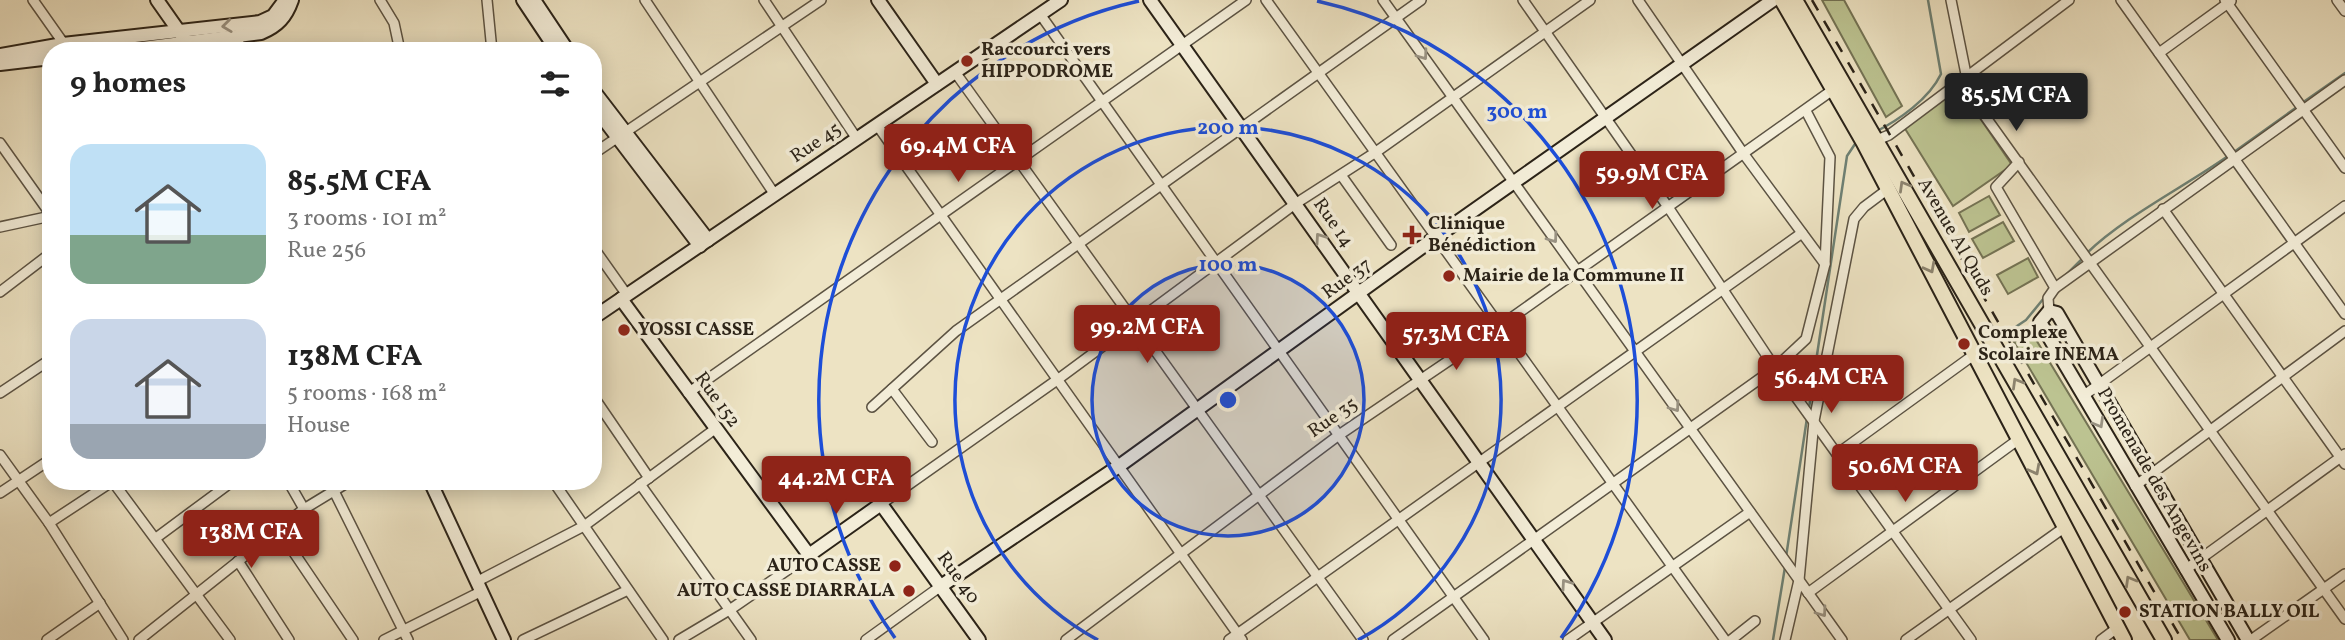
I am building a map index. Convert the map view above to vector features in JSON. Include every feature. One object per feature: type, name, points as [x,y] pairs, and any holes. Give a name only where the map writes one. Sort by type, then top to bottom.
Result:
[{"type":"main road","name":"Avenue Al Quds","points":[[1782,0],[1834,89],[1868,135],[1888,189],[2121,634]]},
{"type":"main road","name":"Avenue Al Quds","points":[[1795,0],[1868,135],[2164,640]]},
{"type":"street","points":[[33,0],[62,42]]},
{"type":"street","points":[[157,0],[186,42]]},
{"type":"street","points":[[380,0],[394,23],[398,42]]},
{"type":"street","points":[[487,0],[491,42]]},
{"type":"street","points":[[645,0],[775,195]]},
{"type":"street","points":[[764,0],[857,139]]},
{"type":"street","points":[[602,148],[821,0]]},
{"type":"street","points":[[878,0],[937,84]]},
{"type":"street","name":"Rue 45","points":[[602,312],[1061,0]]},
{"type":"street","name":"Rue 14","points":[[1150,0],[1605,640]]},
{"type":"street","points":[[688,393],[1246,0]]},
{"type":"street","points":[[1266,0],[1725,640]]},
{"type":"street","points":[[1383,0],[1842,640]]},
{"type":"street","points":[[872,407],[956,331],[1421,0]]},
{"type":"street","points":[[1523,0],[1668,207],[1721,291],[1970,640]]},
{"type":"street","points":[[679,640],[731,610],[1058,380],[1295,204],[1376,152],[1590,0]]},
{"type":"street","points":[[1638,0],[1743,153],[1825,264]]},
{"type":"street","name":"Rue 37","points":[[938,588],[1119,466],[1513,182],[1773,0]]},
{"type":"street","points":[[1951,0],[1966,75],[1977,105],[2345,619]]},
{"type":"street","points":[[1868,135],[1889,135],[2069,0]]},
{"type":"street","points":[[2121,0],[2345,314]]},
{"type":"street","points":[[2337,0],[2345,11]]},
{"type":"street","points":[[104,42],[260,22],[273,16],[288,1]]},
{"type":"street","points":[[212,42],[275,27],[288,1]]},
{"type":"street","points":[[2159,53],[2229,1],[2345,167]]},
{"type":"street","points":[[531,2],[552,42]]},
{"type":"street","points":[[531,2],[561,42]]},
{"type":"street","points":[[1040,14],[1484,640]]},
{"type":"street","points":[[238,36],[239,42]]},
{"type":"street","points":[[0,55],[42,50]]},
{"type":"street","points":[[0,64],[42,59]]},
{"type":"street","points":[[955,72],[1363,640]]},
{"type":"street","points":[[2049,311],[2048,298],[2055,288],[2088,262],[2345,80]]},
{"type":"street","name":"Rue 35","points":[[1066,640],[1339,435],[1500,326],[1834,89]]},
{"type":"street","points":[[602,104],[621,135]]},
{"type":"street","points":[[1393,640],[1775,368],[1806,339],[1825,264],[1830,157],[1806,111]]},
{"type":"street","points":[[602,115],[648,159],[704,243]]},
{"type":"street","points":[[877,125],[1240,637]]},
{"type":"street","points":[[0,143],[42,202]]},
{"type":"street","points":[[2019,162],[1996,187],[2055,288]]},
{"type":"street","points":[[1340,175],[1391,245]]},
{"type":"street","points":[[1785,640],[1799,580],[1814,421],[1854,219],[1864,206],[1888,189]]},
{"type":"street","points":[[2083,396],[2345,206]]},
{"type":"street","points":[[2163,209],[2343,458],[2185,570]]},
{"type":"street","points":[[0,227],[42,217]]},
{"type":"street","points":[[1228,640],[1240,637],[1398,519],[1802,233]]},
{"type":"street","points":[[0,292],[42,260]]},
{"type":"street","points":[[602,262],[624,297]]},
{"type":"street","name":"Rue 152","points":[[624,297],[688,393],[809,555]]},
{"type":"street","name":"Promenade des Angevins","points":[[2228,640],[2040,322],[2049,311],[2057,313],[2249,640]]},
{"type":"street","points":[[2135,486],[2345,331]]},
{"type":"street","points":[[1838,454],[1975,354]]},
{"type":"street","points":[[0,393],[42,365]]},
{"type":"street","points":[[892,388],[932,442]]},
{"type":"street","points":[[602,411],[644,481],[751,640]]},
{"type":"street","points":[[384,640],[406,635],[480,586],[584,526],[715,429]]},
{"type":"street","points":[[1808,593],[2019,439]]},
{"type":"street","points":[[0,455],[49,523],[123,640]]},
{"type":"street","points":[[0,494],[42,465]]},
{"type":"street","points":[[49,523],[99,490]]},
{"type":"street","points":[[120,490],[230,640]]},
{"type":"street","points":[[156,538],[221,490]]},
{"type":"street","points":[[293,490],[304,509]]},
{"type":"street","points":[[434,490],[504,640]]},
{"type":"street","points":[[559,490],[663,640]]},
{"type":"street","points":[[138,640],[304,509],[334,491],[406,635]]},
{"type":"street","name":"Rue 40","points":[[878,506],[979,640]]},
{"type":"street","points":[[1568,640],[1750,512]]},
{"type":"street","points":[[1906,640],[2065,527]]},
{"type":"street","points":[[278,529],[353,640]]},
{"type":"street","points":[[238,561],[289,640]]},
{"type":"street","points":[[2249,640],[2264,636],[2345,574]]},
{"type":"street","points":[[866,640],[938,588]]},
{"type":"street","name":"Rue 40","points":[[938,588],[970,640]]},
{"type":"street","points":[[523,640],[628,590]]},
{"type":"street","points":[[47,640],[100,603]]},
{"type":"street","points":[[1731,640],[1755,621]]},
{"type":"street","points":[[2101,640],[2121,634]]},
{"type":"green space","points":[[1822,0],[1844,0],[1902,106],[1886,117]]},
{"type":"green space","points":[[1958,86],[2012,165],[1953,206],[1904,127]]},
{"type":"green space","points":[[1989,196],[2000,215],[1969,232],[1959,213]]},
{"type":"green space","points":[[2003,222],[2014,241],[1983,258],[1972,239]]},
{"type":"green space","points":[[2028,258],[2038,277],[2008,294],[1997,275]]},
{"type":"green space","points":[[2032,333],[2218,640],[2190,640],[2014,342]]},
{"type":"waterway","points":[[1875,132],[1912,108],[1929,92],[1941,74],[1928,0]]},
{"type":"waterway","points":[[2302,103],[2345,73]]},
{"type":"waterway","points":[[2234,152],[2297,107]]},
{"type":"waterway","points":[[1809,408],[1847,156],[1857,141]]},
{"type":"waterway","points":[[2087,253],[2118,227],[2228,156]]},
{"type":"waterway","points":[[2065,276],[2083,258]]},
{"type":"waterway","points":[[2008,332],[2026,320],[2044,298]]},
{"type":"waterway","points":[[1786,557],[1807,418]]},
{"type":"waterway","points":[[1773,640],[1785,567]]},
{"type":"railway","points":[[1812,0],[2182,640]]},
{"type":"place","name":"Raccourci vers HIPPODROME","points":[[967,61]]},
{"type":"place","name":"Clinique Bénédiction","points":[[1412,235]]},
{"type":"place","name":"Mairie de la Commune II","points":[[1449,276]]},
{"type":"place","name":"YOSSI CASSE","points":[[624,330]]},
{"type":"place","name":"Complexe Scolaire INEMA","points":[[1964,344]]},
{"type":"place","name":"AUTO CASSE","points":[[895,566]]},
{"type":"place","name":"AUTO CASSE DIARRALA","points":[[909,591]]},
{"type":"place","name":"STATION BALLY OIL","points":[[2125,612]]}]
